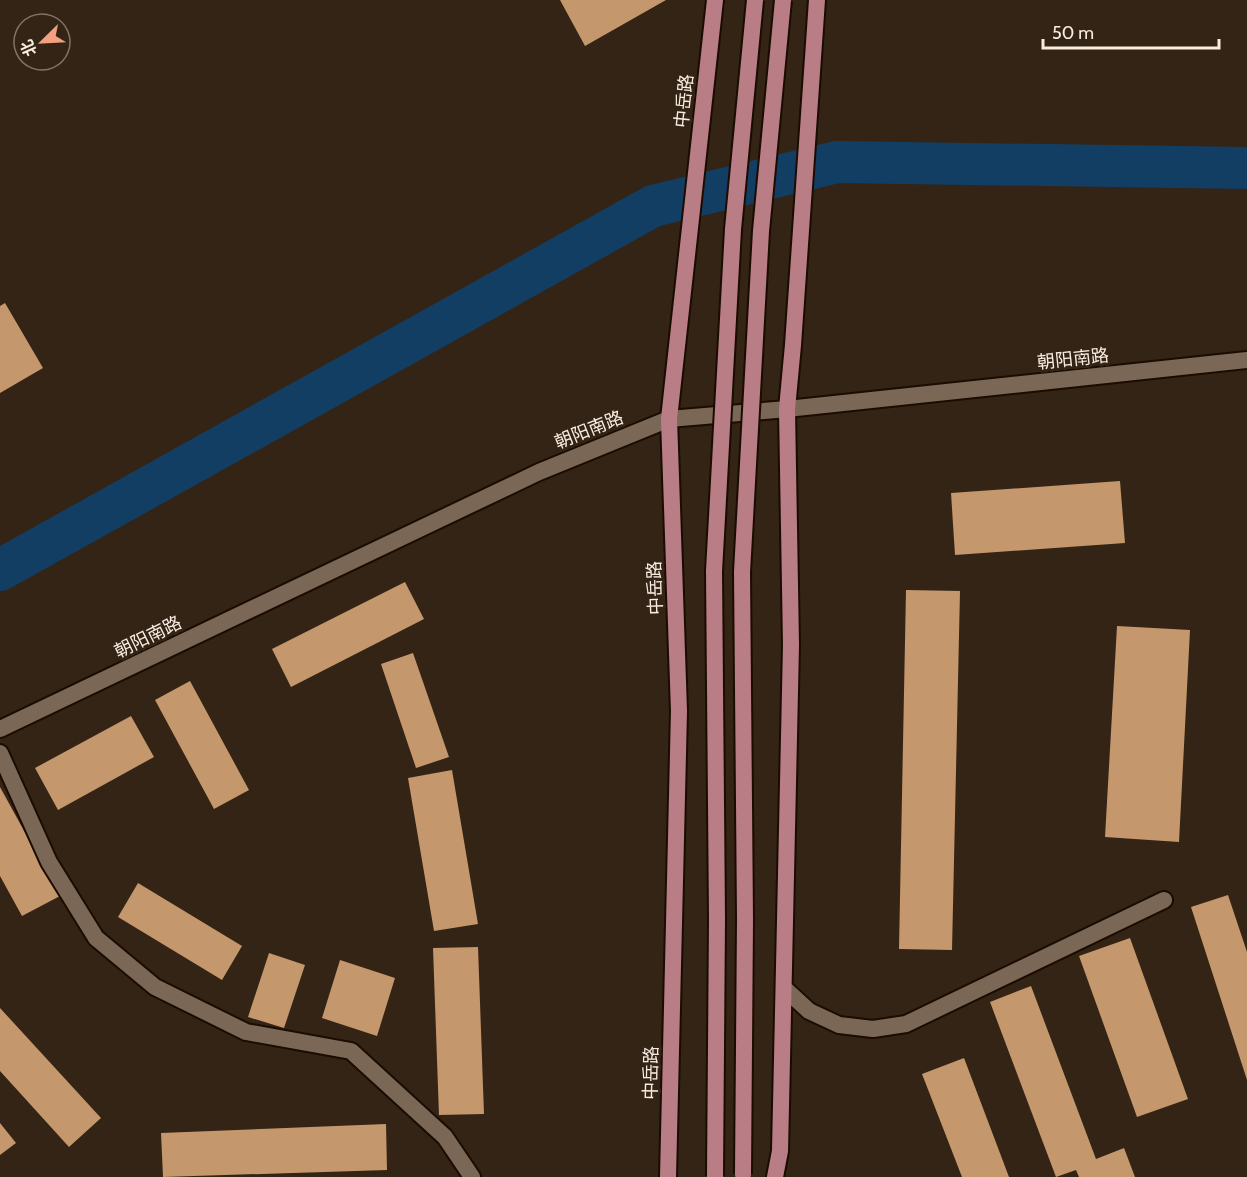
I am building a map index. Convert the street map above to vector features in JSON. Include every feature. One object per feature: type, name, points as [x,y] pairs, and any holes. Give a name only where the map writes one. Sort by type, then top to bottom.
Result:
[{"type":"main road","name":"中岳路","points":[[668,1177],[679,711],[669,419],[715,0]]},
{"type":"main road","points":[[715,1177],[717,919],[714,571],[733,229],[755,0]]},
{"type":"main road","points":[[743,1176],[745,920],[742,572],[761,231],[783,0]]},
{"type":"main road","points":[[775,1177],[780,1151],[791,645],[787,409],[817,0]]},
{"type":"street","name":"朝阳南路","points":[[0,729],[538,472],[669,419],[787,409],[1247,360]]},
{"type":"street","points":[[0,753],[49,862],[96,938],[154,987],[246,1032],[351,1051],[445,1137],[472,1177]]},
{"type":"street","points":[[784,988],[809,1011],[840,1025],[873,1029],[906,1024],[1164,900]]},
{"type":"building","points":[[560,0],[666,0],[585,46]]},
{"type":"building","points":[[5,303],[43,368],[0,393],[0,306]]},
{"type":"building","points":[[1120,481],[1125,543],[955,555],[951,493]]},
{"type":"building","points":[[405,582],[424,619],[291,687],[272,649]]},
{"type":"building","points":[[906,590],[960,591],[952,950],[899,949]]},
{"type":"building","points":[[1117,626],[1190,630],[1179,842],[1105,837]]},
{"type":"building","points":[[413,653],[449,757],[416,768],[381,664]]},
{"type":"building","points":[[190,681],[249,790],[214,809],[155,700]]},
{"type":"building","points":[[131,716],[154,757],[58,810],[35,768]]},
{"type":"building","points":[[452,770],[478,924],[434,931],[408,778]]},
{"type":"building","points":[[0,787],[60,896],[22,916],[0,876]]},
{"type":"building","points":[[138,883],[242,946],[222,980],[118,917]]},
{"type":"building","points":[[1228,895],[1247,952],[1247,1080],[1191,907]]},
{"type":"building","points":[[1130,938],[1188,1099],[1137,1117],[1079,956]]},
{"type":"building","points":[[478,947],[484,1114],[439,1115],[433,948]]},
{"type":"building","points":[[269,953],[305,965],[284,1028],[248,1017]]},
{"type":"building","points":[[340,960],[395,978],[377,1036],[322,1018]]},
{"type":"building","points":[[1031,986],[1096,1159],[1124,1148],[1135,1177],[1079,1177],[1076,1170],[1056,1177],[990,1002]]},
{"type":"building","points":[[0,1008],[101,1118],[69,1147],[0,1071]]},
{"type":"building","points":[[964,1058],[1009,1177],[962,1177],[922,1074]]},
{"type":"building","points":[[0,1123],[16,1143],[0,1155]]},
{"type":"building","points":[[386,1124],[387,1170],[163,1177],[161,1133]]},
{"type":"waterway","points":[[0,570],[653,206],[837,162],[1247,168]]}]
